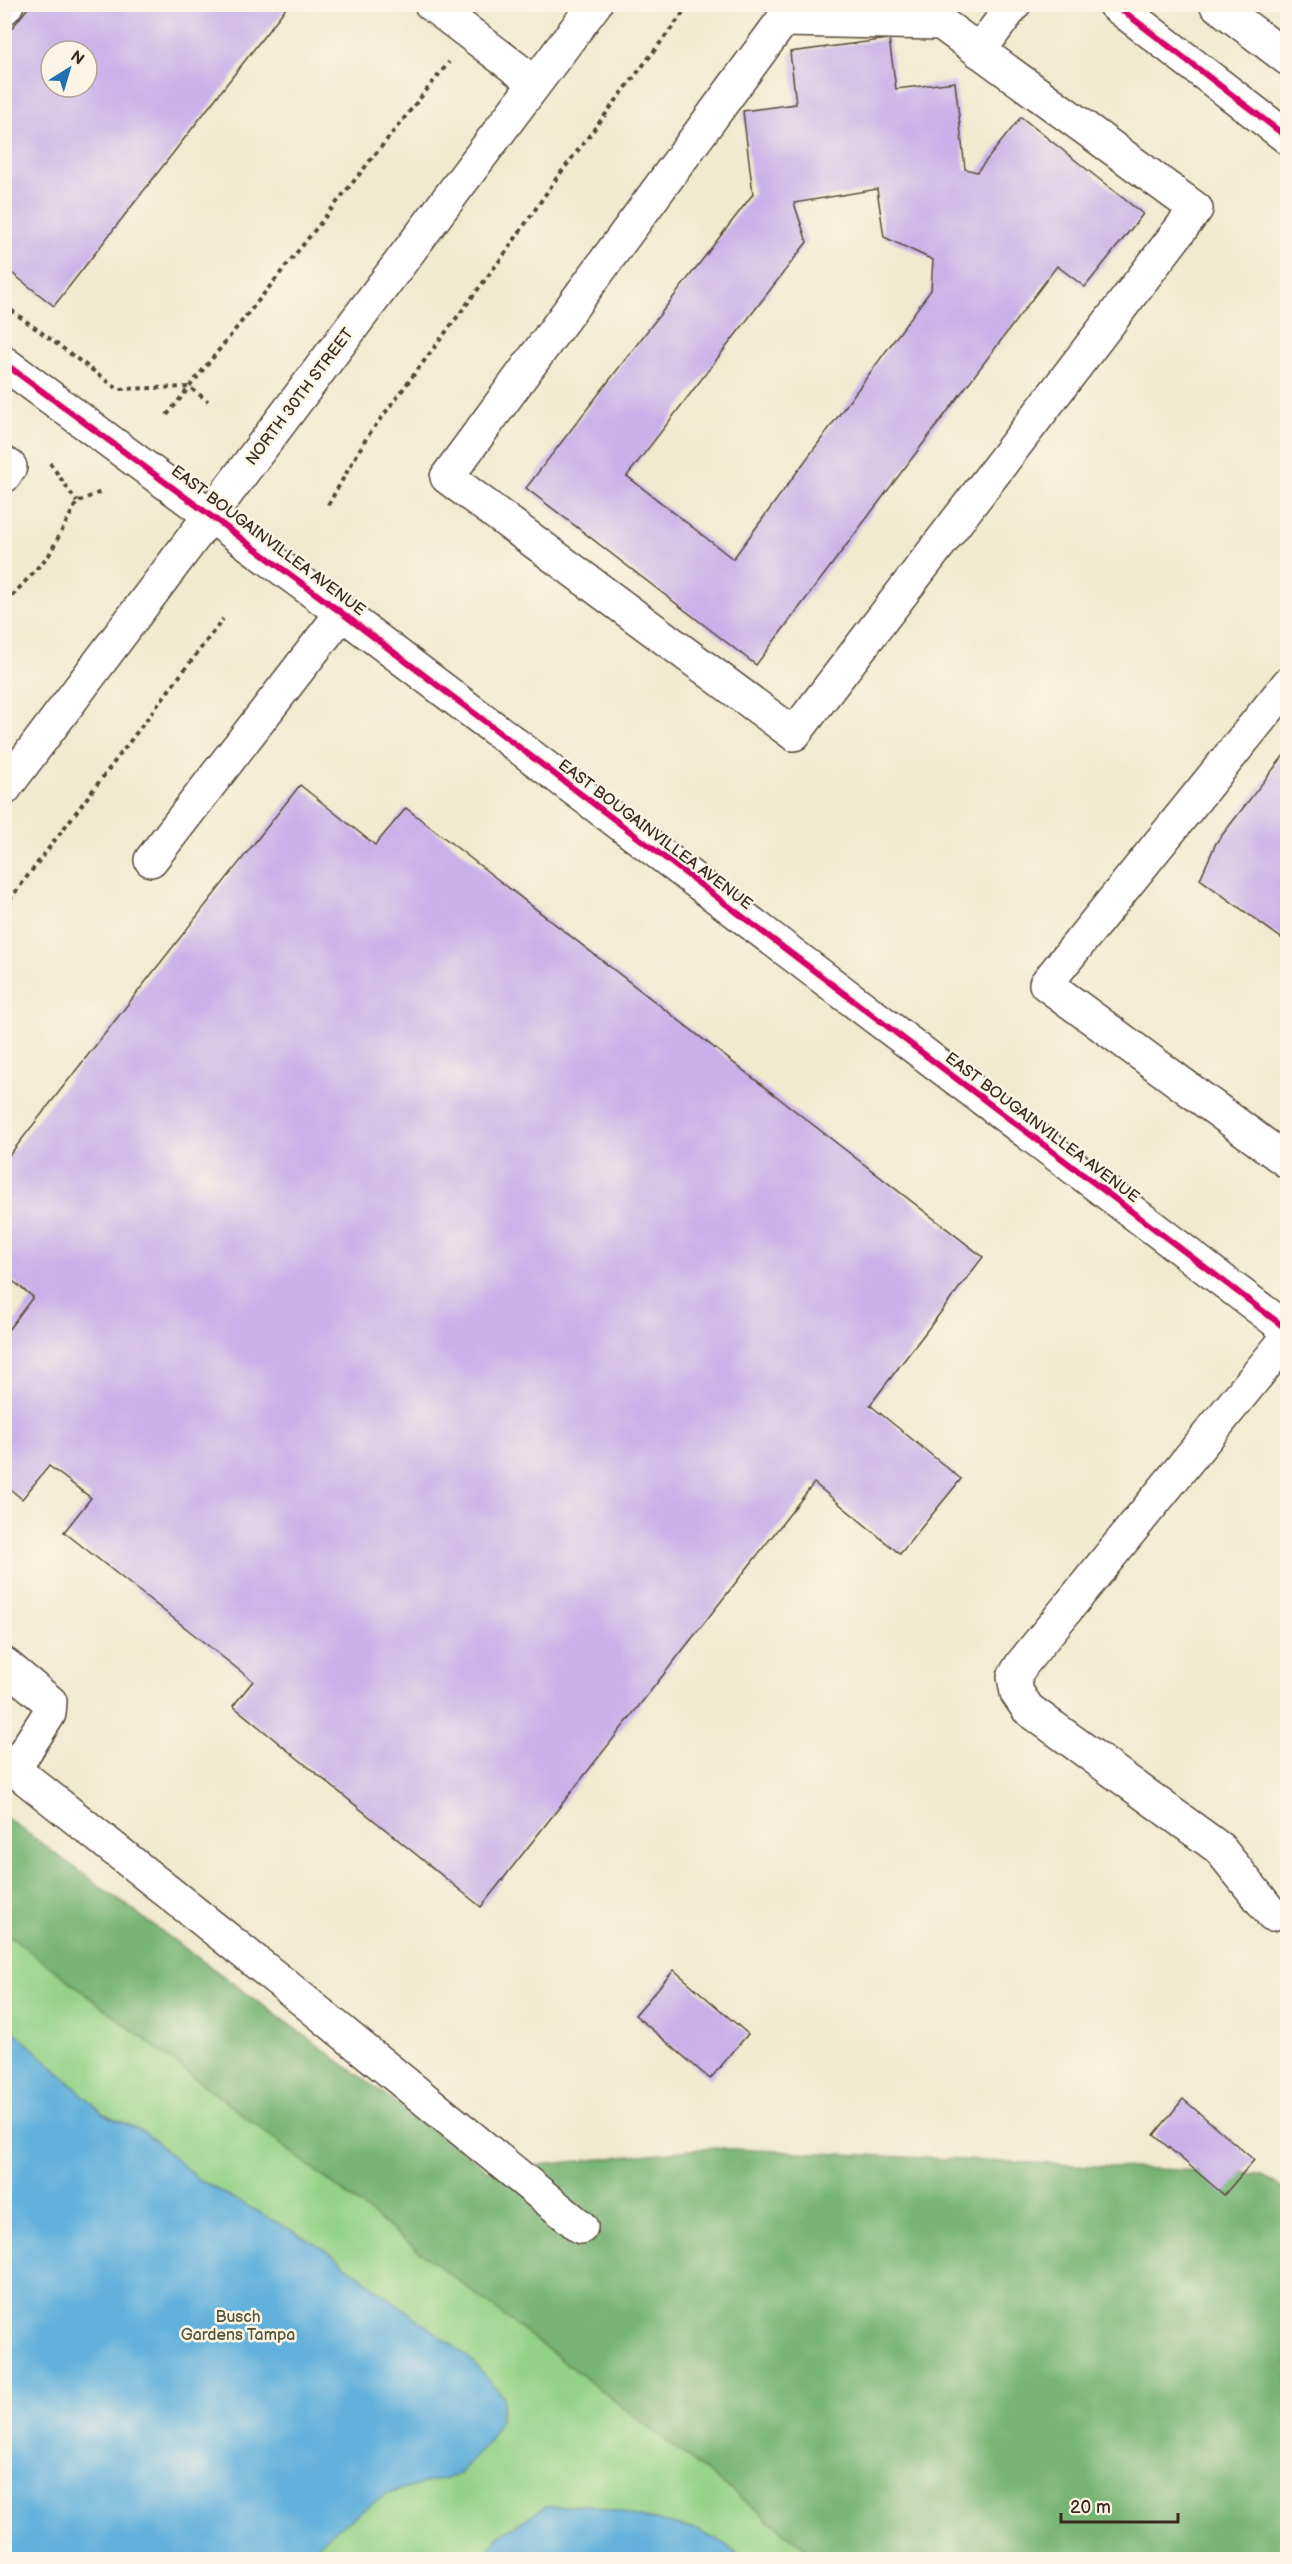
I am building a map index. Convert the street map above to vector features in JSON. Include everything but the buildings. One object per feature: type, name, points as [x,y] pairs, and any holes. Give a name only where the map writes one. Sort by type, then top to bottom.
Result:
[{"type":"street","points":[[4,8],[8,4]]},
{"type":"street","points":[[431,4],[535,83]]},
{"type":"street","name":"NORTH 30TH STREET","points":[[4,789],[595,4]]},
{"type":"street","points":[[979,51],[1014,4]]},
{"type":"street","points":[[1114,4],[1287,138]]},
{"type":"street","points":[[1216,4],[1287,59]]},
{"type":"street","points":[[948,14],[979,51],[1196,209],[794,734],[447,477],[783,20],[948,14]]},
{"type":"street","name":"EAST BOUGAINVILLEA AVENUE","points":[[4,363],[212,515],[1287,1330]]},
{"type":"street","points":[[4,463],[10,467],[4,476]]},
{"type":"street","points":[[151,860],[342,613]]},
{"type":"street","points":[[1287,684],[1046,984],[1287,1162]]},
{"type":"street","points":[[1272,1914],[1219,1848],[1028,1709],[1017,1693],[1014,1677],[1022,1664],[1287,1337]]},
{"type":"street","points":[[4,1664],[50,1702],[50,1714],[9,1765],[286,1986],[581,2227]]},
{"type":"path","points":[[327,506],[367,437],[506,252],[556,179],[690,4]]},
{"type":"path","points":[[167,415],[471,35]]},
{"type":"path","points":[[4,306],[118,389],[189,387],[208,401]]},
{"type":"path","points":[[50,463],[77,502]]},
{"type":"path","points":[[4,600],[13,595],[49,555],[77,502],[103,491]]},
{"type":"path","points":[[4,907],[223,619]]},
{"type":"green space","points":[[4,1816],[488,2170],[712,2148],[1260,2174],[1287,2192],[1287,2559],[820,2559],[5,1932]]},
{"type":"green space","name":"Busch Gardens Tampa","points":[[4,1855],[935,2559],[5,2559]]},
{"type":"water","points":[[4,2022],[104,2114],[146,2133],[198,2179],[320,2246],[467,2356],[504,2397],[500,2419],[489,2441],[459,2474],[387,2494],[336,2529],[301,2559],[5,2559]]},
{"type":"water","points":[[590,2505],[700,2531],[749,2559],[481,2559],[499,2535],[545,2507]]},
{"type":"cycle path","points":[[1114,4],[1288,138]]},
{"type":"cycle path","points":[[4,363],[342,613],[1288,1330]]}]
